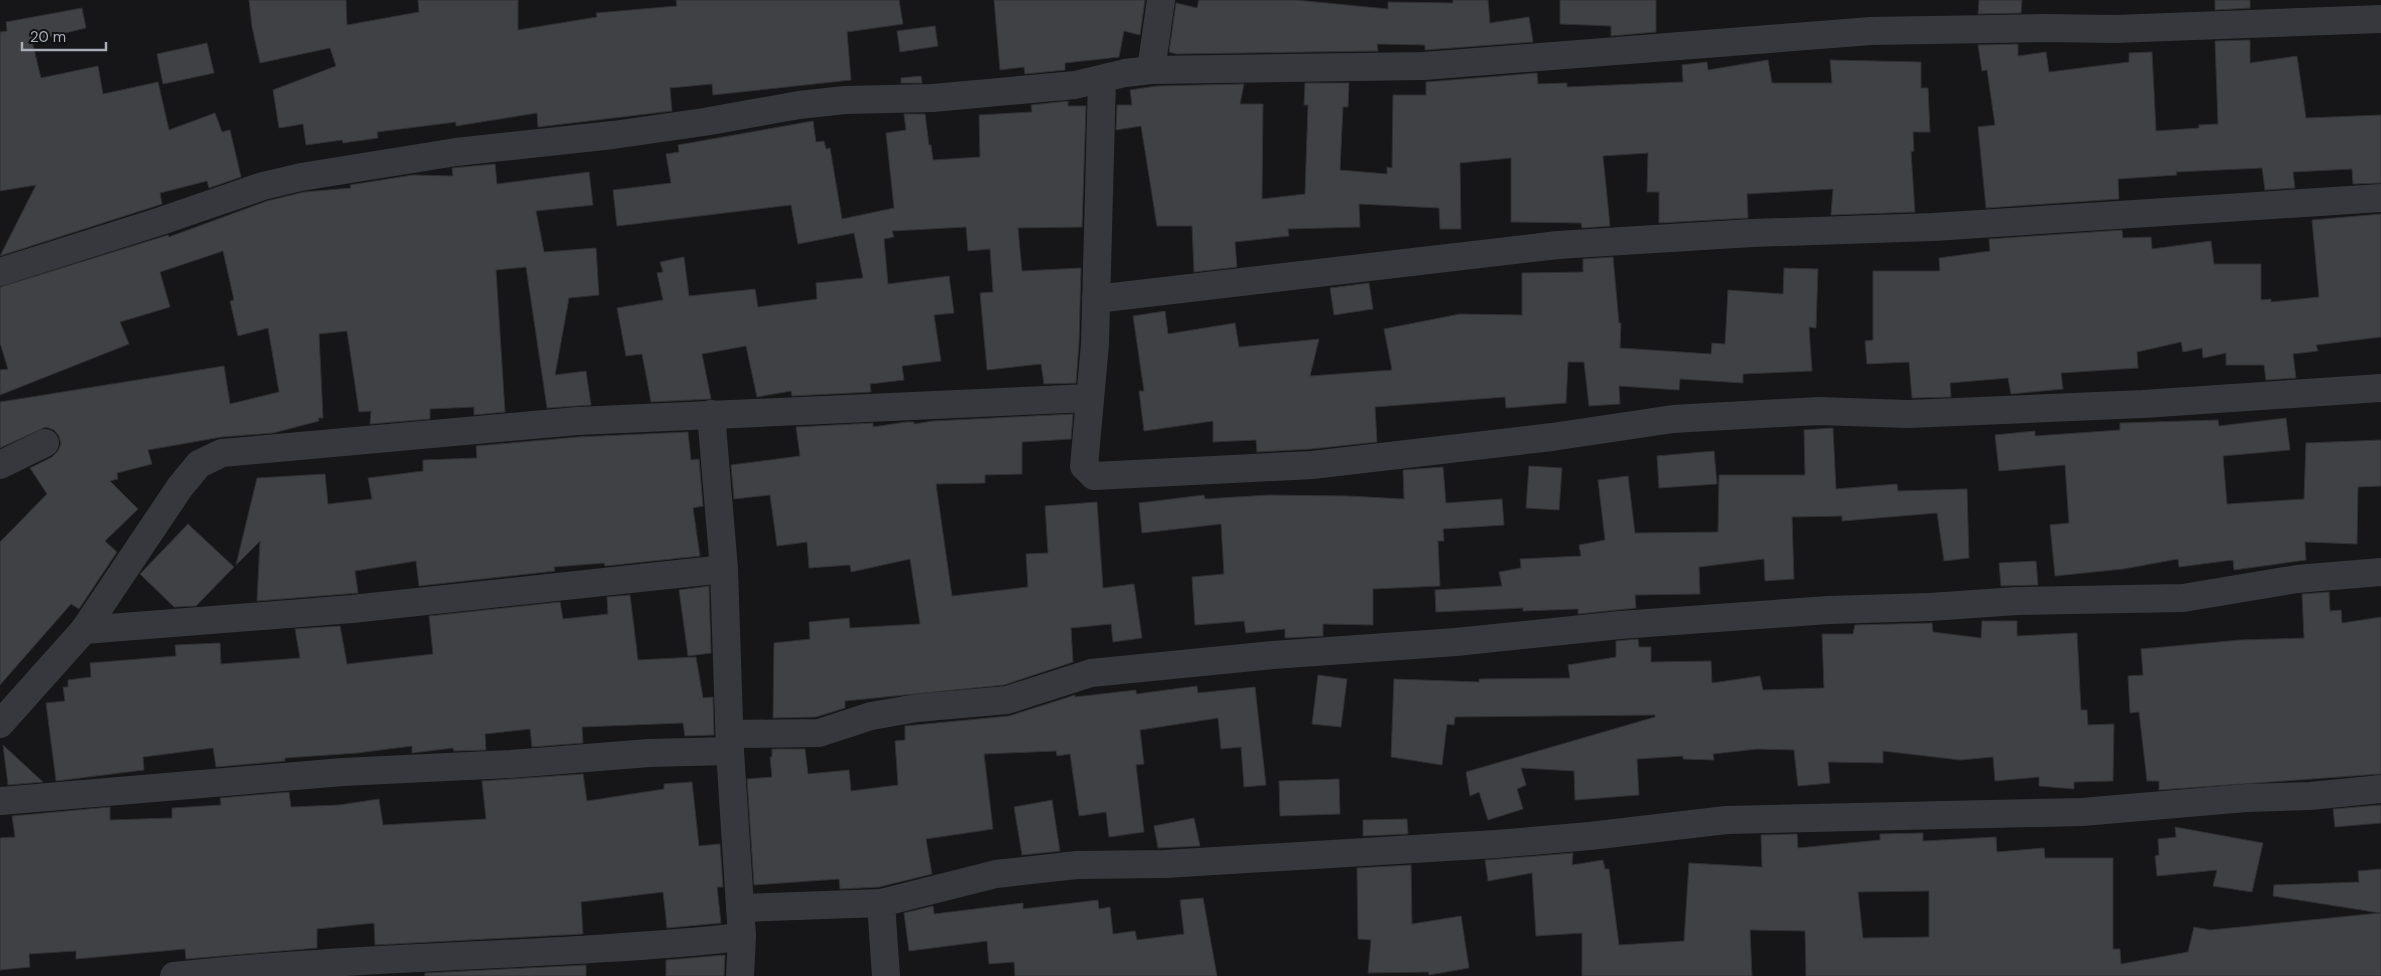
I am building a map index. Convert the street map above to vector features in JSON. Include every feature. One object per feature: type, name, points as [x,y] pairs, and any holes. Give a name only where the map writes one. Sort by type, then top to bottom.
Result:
[{"type":"street","points":[[1151,70],[1161,0]]},
{"type":"street","points":[[0,272],[161,221],[255,188],[310,176],[456,152],[594,137],[686,124],[799,104],[845,100],[933,98],[1075,85],[1125,73],[1151,70],[1424,66],[1871,31],[2045,28],[2115,29],[2295,10],[2381,19]]},
{"type":"street","points":[[1102,79],[1096,299],[1084,466],[1094,476],[1312,465],[1552,438],[1673,420],[1818,410],[1908,414],[2143,404],[2381,388]]},
{"type":"street","points":[[1096,299],[1558,245],[1752,233],[1933,227],[2381,198]]},
{"type":"street","points":[[0,724],[84,630],[180,487],[199,464],[222,453],[577,421],[1090,398]]},
{"type":"street","points":[[711,414],[724,569],[731,743],[742,937],[740,976]]},
{"type":"street","points":[[0,465],[44,443]]},
{"type":"street","points":[[84,630],[352,609],[724,569]]},
{"type":"street","points":[[0,800],[343,772],[511,764],[649,753],[819,733],[871,716],[917,708],[1007,700],[1091,673],[1272,655],[1456,642],[1620,625],[1828,610],[2016,602],[2184,598],[2297,579],[2381,572]]},
{"type":"street","points":[[740,908],[880,903],[996,874],[1077,865],[1165,864],[1496,844],[1590,836],[1726,820],[2082,812],[2246,798],[2310,796],[2381,789]]},
{"type":"street","points":[[880,903],[886,976]]},
{"type":"street","points":[[174,976],[323,963],[591,949],[742,937]]},
{"type":"building","points":[[249,0],[346,0],[347,25],[419,12],[418,0],[518,0],[518,30],[597,17],[596,13],[677,6],[676,0],[899,0],[903,24],[847,32],[851,80],[713,95],[712,84],[670,88],[672,111],[538,127],[537,113],[456,126],[456,122],[377,132],[378,138],[343,143],[342,140],[306,145],[303,124],[279,128],[273,90],[336,66],[330,48],[260,63],[252,27]]},
{"type":"building","points":[[994,0],[1145,0],[1140,35],[1124,31],[1119,57],[1065,63],[1065,70],[1025,74],[1024,67],[1000,70]]},
{"type":"building","points":[[1199,0],[1296,0],[1388,9],[1388,2],[1453,3],[1453,0],[1488,0],[1490,23],[1529,17],[1533,42],[1425,50],[1425,45],[1377,44],[1378,51],[1176,54],[1169,52],[1176,3],[1197,8]]},
{"type":"building","points":[[1560,0],[1656,0],[1656,32],[1611,36],[1611,26],[1560,24]]},
{"type":"building","points":[[1979,0],[2022,0],[2021,13],[1978,14]]},
{"type":"building","points":[[2215,0],[2250,0],[2250,8],[2215,10]]},
{"type":"building","points":[[82,8],[86,28],[32,41],[41,78],[98,66],[103,94],[158,82],[169,130],[215,113],[222,132],[230,130],[241,177],[209,188],[207,181],[160,193],[162,204],[0,256],[36,185],[0,191],[0,32],[7,31],[6,22]]},
{"type":"building","points":[[935,26],[938,46],[900,52],[897,31]]},
{"type":"building","points":[[2250,40],[2250,63],[2297,56],[2306,118],[2381,115],[2381,183],[2353,184],[2352,169],[2293,172],[2295,188],[2265,190],[2262,168],[2176,172],[2177,175],[2118,179],[2119,199],[1986,208],[1978,127],[1995,125],[1987,70],[1982,71],[1978,45],[2018,44],[2018,56],[2046,52],[2049,72],[2129,62],[2129,53],[2152,52],[2156,131],[2199,128],[2199,125],[2218,124],[2215,41]]},
{"type":"building","points":[[207,43],[214,73],[163,84],[157,54]]},
{"type":"building","points":[[1768,60],[1772,83],[1832,83],[1830,60],[1921,62],[1921,88],[1928,88],[1930,132],[1913,132],[1914,151],[1911,152],[1915,212],[1831,215],[1833,189],[1747,194],[1748,218],[1659,223],[1659,192],[1647,192],[1648,153],[1603,156],[1610,226],[1582,228],[1581,223],[1511,222],[1511,158],[1460,163],[1461,229],[1440,229],[1439,208],[1359,204],[1360,227],[1288,229],[1289,236],[1235,242],[1237,267],[1194,272],[1192,226],[1157,226],[1141,126],[1116,130],[1117,105],[1132,105],[1130,90],[1157,86],[1244,84],[1240,104],[1263,104],[1262,199],[1305,194],[1308,105],[1304,105],[1305,83],[1349,83],[1348,107],[1343,107],[1340,170],[1387,174],[1387,167],[1392,168],[1393,95],[1426,95],[1426,82],[1537,73],[1538,84],[1567,83],[1567,87],[1683,82],[1682,65],[1707,62],[1708,70]]},
{"type":"building","points":[[921,76],[922,83],[901,83],[901,78]]},
{"type":"building","points":[[1068,101],[1068,106],[1086,106],[1082,227],[1018,228],[1022,271],[1081,268],[1076,383],[1044,384],[1041,364],[987,370],[980,293],[993,292],[990,249],[968,251],[966,227],[892,231],[894,237],[884,239],[888,284],[949,276],[954,313],[934,315],[941,361],[902,366],[904,380],[870,384],[871,392],[792,396],[791,391],[757,397],[746,346],[702,354],[711,399],[651,402],[642,354],[626,356],[617,308],[663,300],[657,273],[663,272],[660,262],[684,257],[689,296],[755,289],[758,307],[817,299],[816,283],[863,278],[854,233],[798,244],[791,205],[617,226],[613,190],[671,183],[666,154],[679,152],[678,145],[813,121],[816,142],[824,141],[826,149],[830,148],[842,219],[894,208],[886,133],[906,130],[904,114],[925,114],[933,160],[980,157],[979,115],[1032,112],[1031,105]]},
{"type":"building","points":[[495,164],[497,184],[589,172],[593,205],[536,211],[544,252],[596,248],[599,295],[569,298],[555,375],[586,371],[591,405],[547,408],[526,267],[496,270],[505,412],[474,415],[474,407],[430,409],[430,419],[370,424],[371,411],[359,412],[347,331],[319,334],[323,418],[318,418],[319,421],[273,433],[221,437],[148,450],[152,464],[117,473],[118,479],[110,481],[138,509],[105,541],[117,552],[79,609],[71,604],[0,685],[0,542],[47,494],[30,468],[52,457],[58,451],[61,444],[59,436],[54,430],[46,427],[0,448],[0,402],[224,366],[230,404],[279,392],[268,328],[238,336],[230,301],[234,300],[223,251],[160,272],[170,307],[120,322],[129,344],[0,395],[0,370],[8,369],[0,343],[0,287],[168,235],[169,237],[267,201],[304,192],[351,188],[350,185],[413,175],[453,176],[452,168]]},
{"type":"building","points":[[2381,214],[2381,337],[2316,345],[2318,351],[2293,354],[2296,378],[2266,380],[2264,365],[2226,365],[2226,353],[2203,358],[2202,348],[2183,352],[2181,342],[2137,352],[2138,368],[2061,373],[2063,389],[2011,394],[2008,378],[1950,383],[1951,397],[1912,398],[1909,362],[1867,364],[1865,341],[1873,340],[1873,271],[1940,271],[1939,258],[1990,251],[1989,239],[2122,230],[2123,238],[2151,237],[2152,249],[2211,241],[2214,264],[2261,264],[2261,300],[2271,299],[2271,302],[2319,297],[2312,220]]},
{"type":"building","points":[[1613,257],[1619,323],[1621,323],[1620,348],[1711,354],[1712,343],[1725,344],[1728,290],[1783,294],[1784,268],[1818,269],[1816,328],[1809,327],[1812,371],[1743,374],[1743,383],[1680,379],[1679,390],[1619,386],[1620,404],[1589,406],[1584,362],[1568,362],[1566,403],[1506,408],[1505,397],[1375,407],[1377,442],[1311,449],[1257,452],[1256,440],[1213,442],[1213,421],[1144,431],[1139,391],[1144,391],[1133,316],[1165,311],[1168,334],[1235,323],[1239,347],[1319,339],[1310,376],[1392,370],[1384,329],[1460,314],[1522,315],[1522,273],[1583,272],[1583,259]]},
{"type":"building","points":[[1369,283],[1373,309],[1334,315],[1330,288]]},
{"type":"building","points":[[1073,414],[1071,439],[1022,442],[1022,474],[985,475],[985,483],[936,484],[952,596],[1028,587],[1026,554],[1048,553],[1045,506],[1097,502],[1103,588],[1134,584],[1142,638],[1113,642],[1111,624],[1071,628],[1073,662],[1004,685],[845,701],[845,708],[816,717],[773,718],[774,643],[810,639],[809,622],[849,618],[850,628],[920,624],[910,559],[851,572],[850,565],[809,568],[807,542],[777,546],[770,495],[734,499],[731,465],[800,456],[796,427],[873,423],[873,427],[906,422],[914,422],[914,424],[933,421]]},
{"type":"building","points":[[2286,418],[2290,450],[2223,456],[2227,504],[2304,499],[2306,443],[2381,440],[2381,486],[2358,487],[2357,544],[2305,542],[2306,560],[2234,570],[2233,560],[2179,567],[2178,559],[2123,569],[2055,576],[2050,525],[2069,523],[2065,465],[1999,471],[1995,435],[2035,431],[2035,436],[2120,430],[2120,423],[2218,420],[2219,426]]},
{"type":"building","points":[[1833,428],[1836,489],[1897,484],[1898,491],[1967,489],[1969,558],[1944,561],[1937,513],[1842,521],[1842,516],[1792,517],[1794,579],[1765,581],[1764,559],[1699,567],[1700,594],[1635,595],[1636,608],[1578,614],[1578,609],[1523,611],[1523,608],[1436,612],[1435,590],[1502,586],[1499,572],[1521,568],[1520,559],[1581,556],[1579,545],[1605,540],[1598,480],[1628,476],[1635,533],[1718,532],[1719,475],[1805,475],[1804,430]]},
{"type":"building","points":[[688,432],[691,460],[699,459],[703,506],[693,508],[700,556],[605,566],[604,563],[554,567],[555,571],[419,586],[416,561],[355,571],[358,593],[257,601],[260,541],[236,565],[257,478],[325,474],[328,504],[372,499],[368,478],[423,471],[423,460],[477,458],[476,446],[578,437]]},
{"type":"building","points":[[1714,451],[1717,484],[1659,488],[1657,456]]},
{"type":"building","points":[[1529,466],[1562,468],[1559,510],[1526,508]]},
{"type":"building","points":[[1443,467],[1446,503],[1502,499],[1504,525],[1443,529],[1444,541],[1438,541],[1440,586],[1373,589],[1373,625],[1323,624],[1323,636],[1285,638],[1285,629],[1246,633],[1244,621],[1195,625],[1192,577],[1224,574],[1221,524],[1142,533],[1139,503],[1204,495],[1205,499],[1269,495],[1404,499],[1403,470]]},
{"type":"building","points":[[188,524],[234,567],[196,606],[174,607],[140,574]]},
{"type":"building","points":[[2036,561],[2038,585],[2001,586],[1999,563]]},
{"type":"building","points":[[709,586],[711,653],[688,656],[679,590]]},
{"type":"building","points":[[2329,592],[2330,611],[2341,610],[2342,623],[2381,617],[2381,774],[2159,790],[2159,781],[2147,781],[2139,712],[2130,713],[2128,676],[2143,675],[2141,649],[2240,640],[2304,638],[2302,594]]},
{"type":"building","points":[[630,595],[638,660],[696,657],[703,698],[713,697],[714,735],[685,736],[683,723],[582,727],[583,743],[532,747],[530,729],[485,734],[486,750],[454,751],[453,748],[412,753],[412,746],[357,753],[285,758],[285,761],[216,767],[213,748],[143,757],[144,770],[56,781],[46,703],[65,701],[63,687],[68,687],[68,680],[91,677],[90,663],[176,656],[175,645],[220,643],[221,664],[300,658],[295,629],[340,626],[347,664],[433,654],[429,616],[560,602],[563,619],[608,614],[607,597]]},
{"type":"building","points":[[1982,621],[2017,621],[2017,636],[2077,633],[2081,710],[2087,710],[2088,725],[2114,724],[2113,781],[2074,782],[2074,789],[2039,786],[2039,777],[1995,781],[1993,757],[1960,760],[1883,751],[1883,763],[1828,762],[1830,783],[1798,786],[1794,750],[1757,749],[1713,754],[1714,760],[1683,759],[1683,756],[1637,759],[1639,795],[1575,800],[1574,771],[1521,768],[1526,785],[1517,789],[1523,809],[1488,820],[1479,792],[1470,796],[1466,772],[1655,717],[1655,715],[1455,717],[1454,725],[1447,724],[1442,765],[1391,757],[1394,679],[1479,682],[1479,679],[1570,678],[1568,665],[1616,657],[1616,641],[1638,639],[1639,647],[1651,647],[1651,662],[1711,661],[1712,683],[1760,676],[1763,690],[1824,688],[1822,634],[1853,634],[1855,625],[1932,623],[1933,632],[1981,638]]},
{"type":"building","points":[[1318,675],[1347,679],[1341,727],[1312,724]]},
{"type":"building","points":[[1197,686],[1198,693],[1255,687],[1266,785],[1244,787],[1241,747],[1221,749],[1218,718],[1140,730],[1144,764],[1136,765],[1144,832],[1109,837],[1106,812],[1079,816],[1070,754],[1057,756],[1056,751],[984,754],[993,829],[926,839],[932,874],[879,887],[840,889],[839,879],[754,885],[747,779],[772,777],[770,757],[772,757],[772,749],[805,749],[808,774],[849,770],[851,791],[898,785],[895,741],[905,740],[905,726],[1009,716],[1075,695],[1075,697],[1136,690],[1136,694]]},
{"type":"building","points":[[3,745],[43,782],[8,785]]},
{"type":"building","points":[[583,774],[587,801],[664,789],[664,784],[692,782],[699,846],[720,844],[723,887],[717,887],[721,923],[667,928],[663,892],[581,902],[583,934],[375,945],[374,923],[317,929],[317,948],[186,959],[185,949],[76,959],[76,951],[29,954],[30,967],[0,970],[0,838],[15,837],[12,816],[110,807],[110,820],[172,818],[172,808],[221,805],[220,798],[289,792],[291,807],[339,805],[379,799],[383,825],[486,819],[482,781]]},
{"type":"building","points":[[1339,779],[1340,814],[1280,816],[1279,781]]},
{"type":"building","points":[[1052,800],[1060,851],[1022,855],[1014,807]]},
{"type":"building","points":[[2381,805],[2381,823],[2335,827],[2333,809]]},
{"type":"building","points":[[1194,818],[1200,846],[1158,848],[1154,826]]},
{"type":"building","points":[[1407,819],[1408,834],[1363,836],[1363,820]]},
{"type":"building","points":[[2175,827],[2263,843],[2252,892],[2213,886],[2217,870],[2157,876],[2155,856],[2159,855],[2158,839],[2176,837]]},
{"type":"building","points":[[1923,833],[1923,841],[1996,837],[1997,852],[2044,848],[2045,858],[2113,858],[2113,949],[2120,949],[2121,964],[2188,952],[2194,927],[2210,930],[2380,913],[2273,896],[2274,885],[2359,882],[2358,871],[2381,869],[2381,976],[1806,976],[1805,931],[1750,930],[1752,976],[1582,976],[1582,933],[1536,936],[1532,873],[1488,881],[1485,860],[1573,853],[1572,865],[1603,860],[1605,869],[1609,869],[1619,945],[1684,941],[1689,863],[1762,867],[1761,835],[1797,834],[1798,848],[1880,840],[1880,834]],"holes":[[[1929,891],[1929,937],[1863,938],[1858,892]]]},
{"type":"building","points":[[1411,865],[1412,924],[1461,916],[1469,968],[1429,975],[1428,972],[1368,973],[1371,940],[1358,939],[1357,868]]},
{"type":"building","points":[[1203,898],[1217,976],[1015,976],[1014,962],[989,964],[987,941],[909,951],[904,913],[933,906],[934,914],[1023,903],[1023,909],[1098,900],[1099,909],[1110,907],[1113,934],[1135,931],[1137,940],[1184,934],[1180,900]]},
{"type":"building","points":[[725,955],[724,976],[666,976],[666,960]]},
{"type":"building","points":[[586,965],[586,976],[425,976],[425,973]]}]
